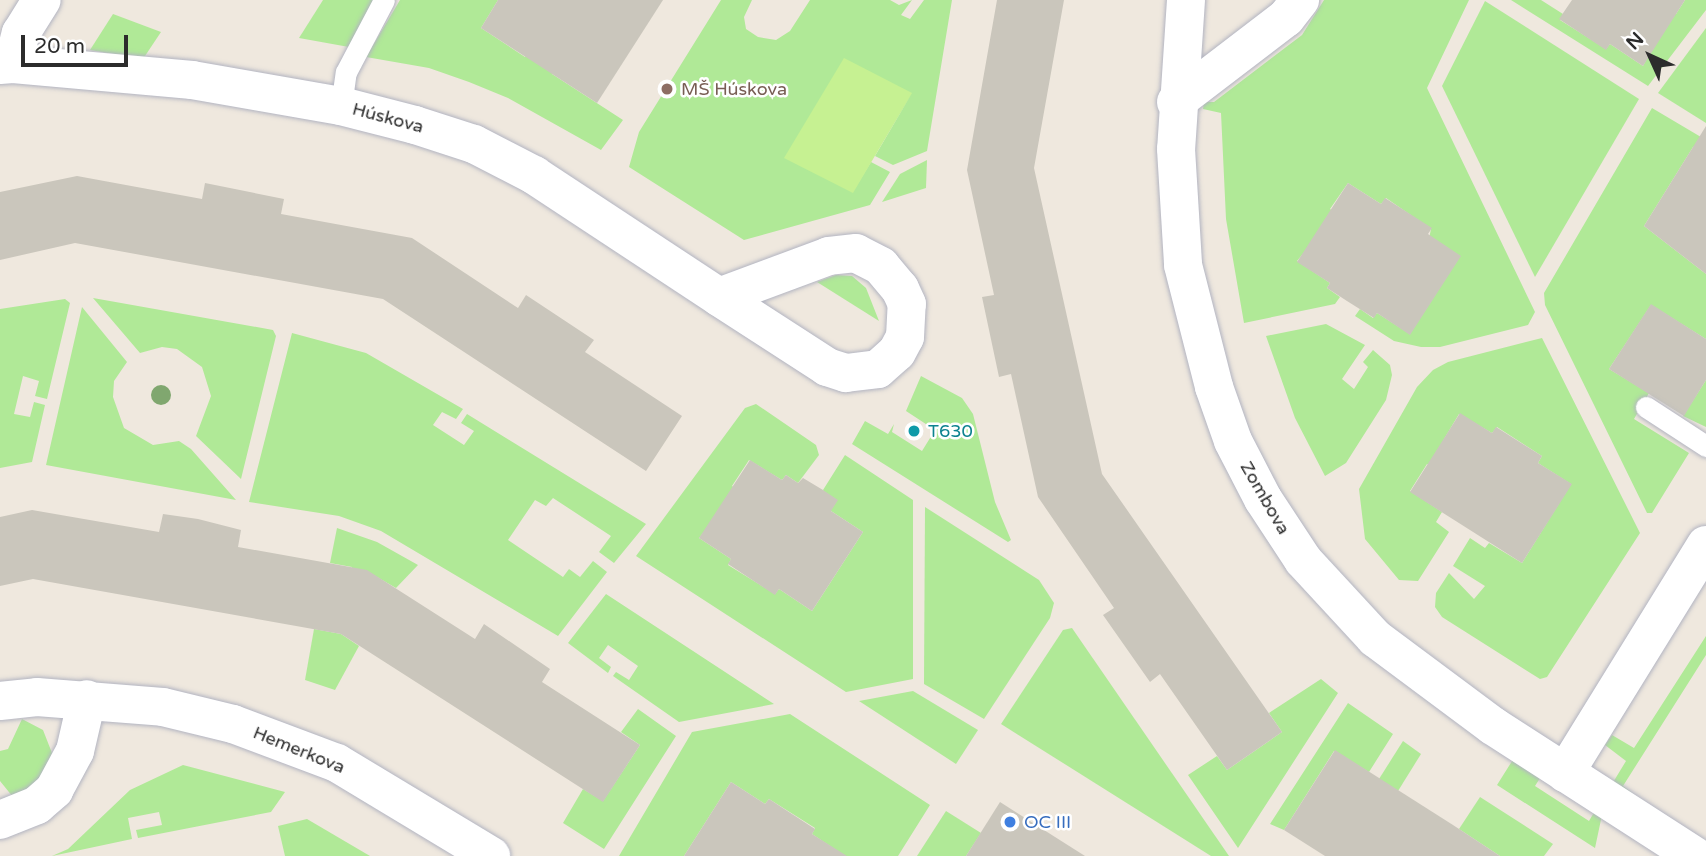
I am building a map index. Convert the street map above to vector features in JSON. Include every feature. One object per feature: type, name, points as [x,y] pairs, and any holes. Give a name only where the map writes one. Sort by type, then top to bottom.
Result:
[{"type":"street","name":"Húskova","points":[[42,0],[21,33],[6,65],[192,80],[341,106],[474,144],[534,175],[719,297]]},
{"type":"street","name":"Zombova","points":[[1186,0],[1176,102],[1183,265],[1213,387],[1263,499],[1303,560],[1375,638],[1423,677],[1564,773],[1695,856]]},
{"type":"street","points":[[1176,102],[1286,19],[1300,0]]},
{"type":"street","points":[[1564,773],[1706,545]]},
{"type":"street","points":[[0,820],[37,805],[54,790],[75,751],[87,699]]},
{"type":"street","name":"Hemerkova","points":[[0,701],[87,699],[163,707],[233,724],[308,750],[386,789],[491,856]]},
{"type":"lane","points":[[341,106],[346,72],[384,0]]},
{"type":"lane","points":[[1646,407],[1706,446]]},
{"type":"green space","points":[[323,0],[376,0],[349,47],[299,38]]},
{"type":"green space","points":[[400,0],[498,0],[481,28],[525,57],[547,25],[552,74],[623,120],[601,150],[508,98],[469,82],[429,68],[366,57]]},
{"type":"green space","points":[[721,0],[752,0],[744,17],[746,29],[758,37],[776,40],[790,31],[810,0],[890,0],[899,5],[912,0],[901,15],[910,19],[924,0],[952,0],[927,151],[893,165],[875,156],[912,93],[852,193],[871,162],[890,172],[870,205],[744,240],[629,167],[639,132]]},
{"type":"green space","points":[[1324,0],[1469,0],[1427,88],[1535,312],[1528,325],[1440,347],[1421,347],[1394,341],[1355,316],[1360,309],[1373,318],[1377,313],[1410,334],[1431,229],[1386,198],[1381,204],[1348,183],[1330,209],[1336,213],[1297,261],[1330,283],[1327,288],[1340,297],[1335,304],[1244,323],[1226,219],[1221,113],[1203,109],[1204,102],[1214,102],[1302,35]]},
{"type":"green space","points":[[1511,0],[1541,0],[1563,14],[1560,20],[1606,49],[1610,44],[1643,66],[1671,11],[1676,14],[1685,0],[1706,0],[1706,10],[1648,86]]},
{"type":"green space","points":[[1485,1],[1639,99],[1535,277],[1442,86]]},
{"type":"green space","points":[[113,14],[161,32],[143,59],[90,50]]},
{"type":"green space","points":[[1706,28],[1706,123],[1658,93]]},
{"type":"green space","points":[[844,58],[912,93],[853,193],[784,158]]},
{"type":"green space","points":[[1652,108],[1706,140],[1693,147],[1644,226],[1706,274],[1706,339],[1651,305],[1609,369],[1649,393],[1634,419],[1689,453],[1652,513],[1647,513],[1545,305],[1544,293]]},
{"type":"green space","points":[[927,160],[926,188],[882,202],[900,174]]},
{"type":"green space","points":[[836,275],[852,276],[866,288],[879,321],[817,282]]},
{"type":"green space","points":[[93,298],[273,330],[276,336],[241,479],[196,436],[211,396],[202,367],[177,349],[162,347],[140,353]]},
{"type":"green space","points":[[65,299],[70,303],[47,399],[35,396],[39,381],[23,376],[14,414],[30,417],[34,402],[45,405],[32,462],[0,468],[0,309]]},
{"type":"green space","points":[[82,307],[127,362],[114,381],[113,397],[124,428],[153,445],[179,441],[191,449],[236,500],[46,465]]},
{"type":"green space","points":[[1326,324],[1365,345],[1342,379],[1354,389],[1368,367],[1363,362],[1373,350],[1390,365],[1392,375],[1386,400],[1346,463],[1325,476],[1295,418],[1266,336]]},
{"type":"green space","points":[[292,333],[366,353],[463,409],[456,419],[442,412],[433,425],[464,445],[474,431],[461,423],[467,414],[646,524],[614,563],[599,552],[611,536],[553,498],[546,506],[535,500],[508,540],[563,577],[569,569],[580,577],[593,561],[607,572],[558,636],[381,531],[339,516],[249,502]]},
{"type":"green space","points":[[1542,338],[1640,533],[1547,677],[1540,679],[1442,617],[1435,607],[1436,593],[1449,573],[1474,599],[1485,586],[1453,566],[1470,538],[1485,548],[1489,543],[1522,563],[1571,484],[1538,463],[1542,456],[1497,427],[1492,433],[1459,414],[1444,439],[1434,467],[1427,464],[1410,491],[1442,512],[1436,522],[1449,532],[1418,581],[1399,580],[1365,539],[1359,489],[1417,387],[1433,370],[1448,362]]},
{"type":"green space","points":[[921,376],[962,398],[973,414],[995,502],[1011,540],[1008,542],[852,444],[865,421],[888,434],[894,424],[892,432],[922,451],[935,430],[906,411]]},
{"type":"green space","points":[[1706,380],[1706,427],[1683,416]]},
{"type":"green space","points":[[756,404],[816,445],[819,455],[798,483],[786,475],[782,480],[749,460],[732,486],[738,490],[699,538],[731,559],[728,565],[775,594],[779,589],[812,611],[863,532],[831,511],[823,490],[845,455],[913,500],[913,679],[846,692],[636,556],[745,408]]},
{"type":"green space","points":[[925,507],[1039,580],[1054,603],[1050,618],[984,719],[924,684]]},
{"type":"green space","points":[[337,528],[377,542],[418,565],[396,588],[377,577],[348,595],[352,567],[330,563]]},
{"type":"green space","points":[[606,594],[774,704],[679,722],[613,676],[616,672],[629,680],[638,666],[608,645],[599,658],[611,667],[608,673],[568,643]]},
{"type":"green space","points":[[1072,628],[1229,856],[1211,856],[1001,724],[1063,630]]},
{"type":"green space","points":[[314,629],[341,634],[359,646],[335,690],[305,680]]},
{"type":"green space","points":[[1706,636],[1706,655],[1623,786],[1644,802],[1612,784],[1626,761],[1605,745],[1612,735],[1634,748]]},
{"type":"green space","points":[[1321,679],[1338,693],[1238,848],[1188,775],[1217,756],[1227,770],[1282,732],[1269,713]]},
{"type":"green space","points":[[913,691],[978,730],[956,764],[859,701]]},
{"type":"green space","points":[[1348,703],[1393,734],[1369,772],[1334,751],[1284,830],[1270,824]]},
{"type":"green space","points":[[638,709],[676,736],[604,849],[563,823],[583,789],[603,801],[640,745],[621,732]]},
{"type":"green space","points":[[790,714],[930,805],[898,856],[845,856],[812,834],[815,828],[769,799],[765,804],[731,782],[684,856],[619,856],[692,732]]},
{"type":"green space","points":[[22,719],[43,730],[52,753],[42,778],[17,802],[0,781],[0,751],[8,749]]},
{"type":"green space","points":[[1403,741],[1421,754],[1398,791],[1379,779]]},
{"type":"green space","points":[[1514,758],[1542,775],[1535,786],[1589,821],[1596,809],[1602,815],[1595,848],[1497,785]]},
{"type":"green space","points":[[183,765],[285,792],[271,812],[138,838],[136,830],[162,825],[159,812],[128,818],[132,839],[52,856],[68,849],[130,790]]},
{"type":"green space","points":[[1480,797],[1553,844],[1544,856],[1500,856],[1459,829]]},
{"type":"green space","points":[[946,811],[981,833],[966,856],[917,856]]},
{"type":"green space","points":[[307,819],[370,856],[285,856],[278,826]]},
{"type":"building","points":[[498,0],[663,0],[597,103],[481,28]]},
{"type":"building","points":[[997,0],[1064,0],[1034,168],[1102,474],[1282,732],[1227,770],[1160,674],[1150,682],[1103,615],[1114,608],[1038,497],[1011,374],[999,377],[982,297],[994,295],[967,170]]},
{"type":"building","points":[[1572,0],[1685,0],[1643,66],[1610,44],[1606,50],[1559,19]]},
{"type":"building","points":[[1706,126],[1706,274],[1644,226]]},
{"type":"building","points":[[77,176],[202,199],[205,183],[284,199],[281,214],[412,238],[518,308],[526,295],[594,340],[585,352],[682,416],[646,471],[383,299],[75,243],[0,260],[0,192]]},
{"type":"building","points":[[1348,183],[1381,204],[1385,198],[1432,228],[1428,234],[1461,256],[1410,335],[1377,313],[1374,318],[1347,301],[1327,288],[1330,283],[1297,262]]},
{"type":"building","points":[[1651,304],[1706,339],[1706,380],[1684,416],[1609,369]]},
{"type":"building","points":[[1460,413],[1492,433],[1496,427],[1542,456],[1538,463],[1572,484],[1522,563],[1410,492]]},
{"type":"building","points":[[750,460],[782,480],[786,475],[798,483],[803,478],[823,490],[838,500],[831,511],[863,532],[812,611],[779,589],[775,595],[728,564],[731,559],[699,538]]},
{"type":"building","points":[[32,510],[159,532],[163,514],[198,519],[241,530],[238,547],[367,570],[475,639],[484,624],[550,669],[542,682],[640,745],[603,802],[341,634],[33,579],[0,586],[0,517]]},
{"type":"building","points":[[1335,750],[1500,856],[1325,856],[1284,830]]},
{"type":"building","points":[[731,782],[765,804],[769,799],[815,829],[812,834],[847,856],[684,856]]},
{"type":"building","name":"OC III","points":[[1000,802],[1085,856],[966,856]]},
{"type":"place","name":"MŠ Húskova","points":[[667,89]]},
{"type":"place","name":"T630","points":[[914,431]]},
{"type":"place","name":"OC III","points":[[1010,822]]}]
